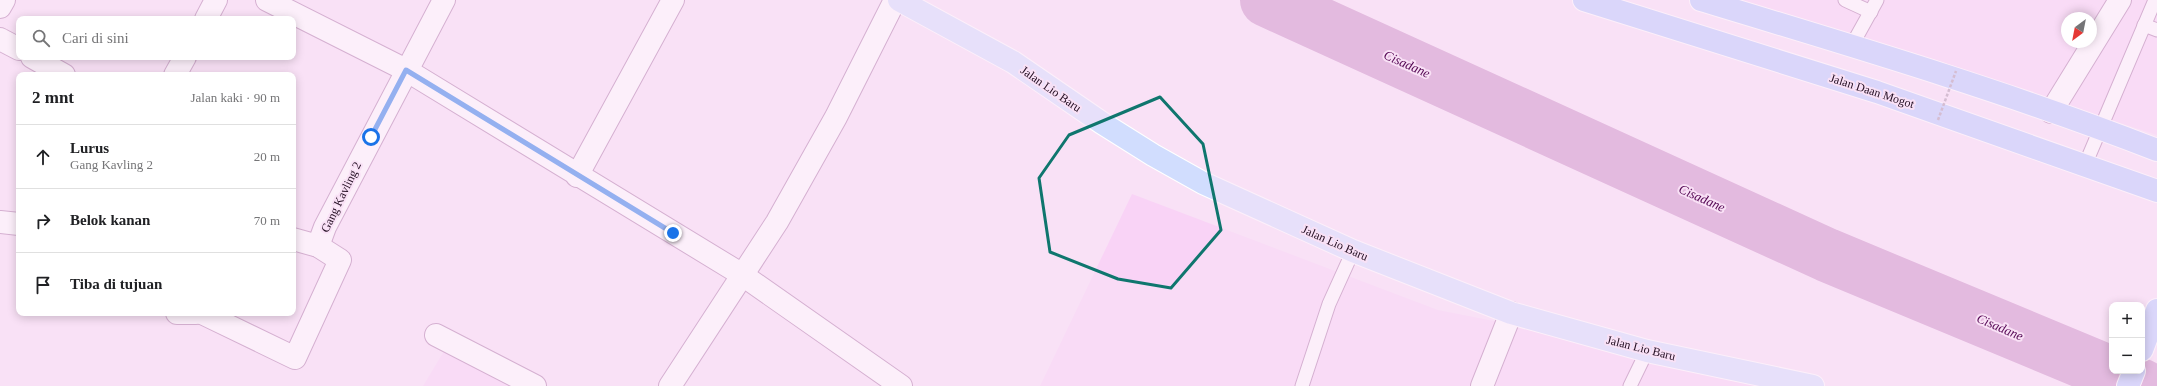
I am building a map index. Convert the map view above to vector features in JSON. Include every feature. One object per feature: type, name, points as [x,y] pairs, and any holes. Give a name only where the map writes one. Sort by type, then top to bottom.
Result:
[{"type":"highway","name":"Jalan Daan Mogot","points":[[1584,0],[1877,92],[2157,191]]},
{"type":"highway","points":[[1701,0],[1852,45],[2100,128],[2157,150]]},
{"type":"highway","points":[[2145,342],[2157,310]]},
{"type":"highway","points":[[2128,386],[2133,374]]},
{"type":"main road","name":"Jalan Lio Baru","points":[[899,0],[1013,62],[1153,156],[1203,183],[1353,251],[1511,313],[1647,351],[1813,386]]},
{"type":"street","points":[[0,7],[4,0]]},
{"type":"street","points":[[208,16],[216,0]]},
{"type":"street","points":[[267,0],[406,70],[578,176],[742,274],[901,386]]},
{"type":"street","name":"Gang Kavling 2","points":[[318,246],[325,227],[444,0]]},
{"type":"street","points":[[578,176],[673,0]]},
{"type":"street","points":[[670,386],[777,222],[836,117],[895,0]]},
{"type":"street","points":[[2051,112],[2120,0]]},
{"type":"street","points":[[0,39],[16,47]]},
{"type":"street","points":[[37,60],[59,72]]},
{"type":"street","points":[[177,72],[183,60]]},
{"type":"street","points":[[0,222],[16,224]]},
{"type":"street","points":[[209,316],[257,338],[295,358],[340,260],[318,246],[296,240]]},
{"type":"street","points":[[1482,386],[1511,313]]},
{"type":"street","points":[[436,335],[535,386]]},
{"type":"lane","points":[[1845,0],[1870,12]]},
{"type":"lane","points":[[1852,45],[1877,0]]},
{"type":"lane","points":[[2085,165],[2155,0]]},
{"type":"lane","points":[[2144,25],[2157,30]]},
{"type":"lane","points":[[1302,386],[1329,304],[1353,251]]},
{"type":"lane","points":[[1630,386],[1647,351]]},
{"type":"path","points":[[1938,120],[1956,71]]},
{"type":"highlighted area","points":[[1160,97],[1203,144],[1221,230],[1171,288],[1118,279],[1050,252],[1039,178],[1069,135]]},
{"type":"shaded area","points":[[1742,0],[2157,0],[2157,135]]},
{"type":"shaded area","points":[[1132,194],[1438,310],[1824,386],[1040,386]]},
{"type":"shaded area","points":[[444,351],[511,386],[423,386]]},
{"type":"waterway","name":"Cisadane","points":[[1267,0],[1827,255],[2142,386]]},
{"type":"route","points":[[371,137],[406,70],[673,233]]}]
